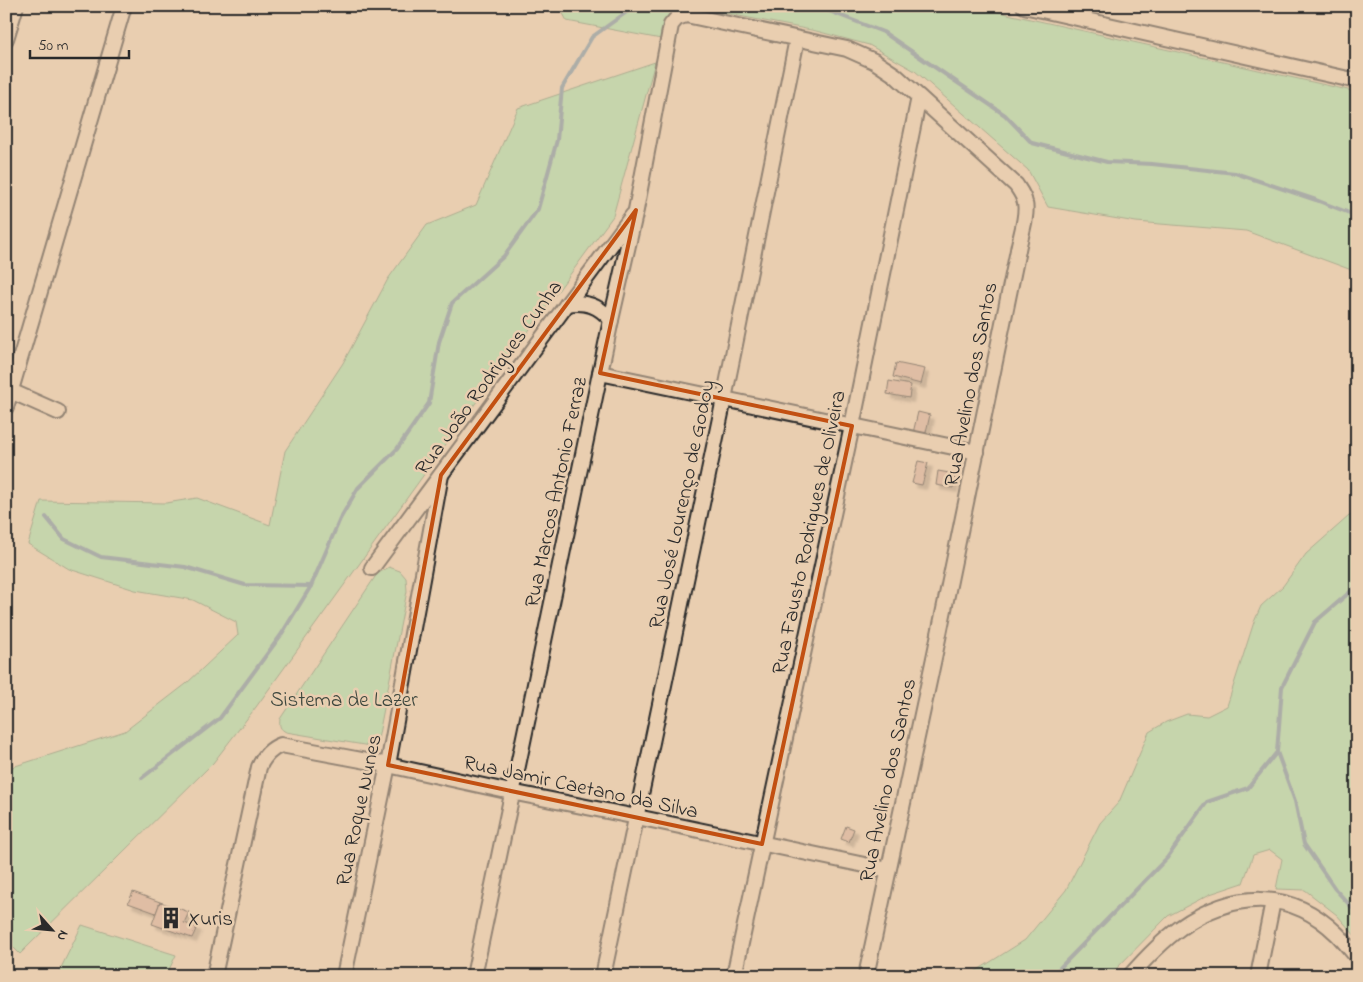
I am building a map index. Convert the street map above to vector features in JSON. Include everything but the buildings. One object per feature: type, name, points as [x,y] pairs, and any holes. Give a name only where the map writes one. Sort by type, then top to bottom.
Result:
[{"type":"street","points":[[6,39],[16,6]]},
{"type":"street","points":[[6,407],[9,390],[124,6]]},
{"type":"street","points":[[1024,6],[1357,81]]},
{"type":"street","name":"Rua Avelino dos Santos","points":[[677,18],[686,15],[847,49],[874,61],[895,75],[1016,186],[1022,193],[1026,204],[977,452],[866,976]]},
{"type":"street","name":"Rua Marcos Antonio Ferraz","points":[[474,976],[611,320],[636,210],[671,25],[677,18]]},
{"type":"street","name":"Rua José Lourenço de Godoy","points":[[603,976],[724,400],[797,39]]},
{"type":"street","name":"Rua Fausto Rodrigues de Oliveira","points":[[734,976],[852,426],[919,97]]},
{"type":"street","name":"Rua João Rodrigues Cunha","points":[[372,568],[636,210]]},
{"type":"street","points":[[567,304],[581,302],[593,306],[604,312],[611,320]]},
{"type":"street","points":[[600,373],[977,452]]},
{"type":"street","points":[[9,390],[58,412]]},
{"type":"street","name":"Rua Roque Nunes","points":[[344,976],[388,765],[441,475]]},
{"type":"street","name":"Rua Jamir Caetano da Silva","points":[[214,976],[259,767],[267,753],[274,747],[281,745],[388,765],[888,870]]},
{"type":"street","points":[[1130,976],[1160,944],[1196,919],[1235,902],[1258,899],[1290,904],[1317,917],[1338,934],[1357,957]]},
{"type":"street","points":[[1258,976],[1273,901]]},
{"type":"highlighted area","points":[[636,210],[600,373],[852,426],[762,844],[388,765],[441,475]]},
{"type":"green space","points":[[559,6],[683,6],[669,15],[661,39],[567,21]]},
{"type":"green space","points":[[688,6],[972,6],[1357,92],[1357,272],[1246,231],[1136,222],[1048,207],[1028,170],[915,71],[869,45],[816,31]]},
{"type":"green space","points":[[655,62],[613,216],[256,707],[213,763],[20,954],[6,940],[6,769],[125,731],[186,684],[238,635],[236,622],[193,600],[135,590],[69,569],[28,544],[41,501],[166,503],[197,498],[270,525],[285,451],[343,363],[388,279],[427,225],[476,205],[518,108]]},
{"type":"green space","points":[[1357,509],[1357,938],[1337,915],[1305,890],[1276,889],[1282,859],[1270,850],[1253,855],[1243,883],[1210,894],[1168,916],[1109,976],[970,976],[1025,940],[1066,890],[1100,823],[1119,802],[1149,732],[1166,722],[1187,714],[1207,716],[1227,706],[1261,606],[1283,586],[1306,554]]},
{"type":"green space","name":"Sistema de Lazer","points":[[389,567],[400,571],[406,578],[407,591],[376,743],[370,746],[284,731],[280,727],[280,719],[377,574]]},
{"type":"green space","points":[[82,925],[176,955],[166,976],[57,976]]},
{"type":"waterway","points":[[142,778],[220,718],[281,635],[311,586],[340,519],[358,488],[397,449],[429,403],[439,342],[452,303],[504,256],[538,209],[557,140],[562,88],[592,37],[635,6]]},
{"type":"waterway","points":[[816,6],[883,32],[1005,115],[1032,143],[1107,162],[1152,164],[1235,173],[1357,216]]},
{"type":"waterway","points":[[46,517],[64,539],[101,557],[185,567],[245,585],[311,586]]},
{"type":"waterway","points":[[1052,976],[1167,858],[1207,802],[1248,788],[1277,752],[1282,687],[1315,622],[1357,586]]},
{"type":"waterway","points":[[1277,752],[1295,801],[1304,844],[1335,889],[1357,913]]},
{"type":"place","name":"Xuris","points":[[171,918]]}]
